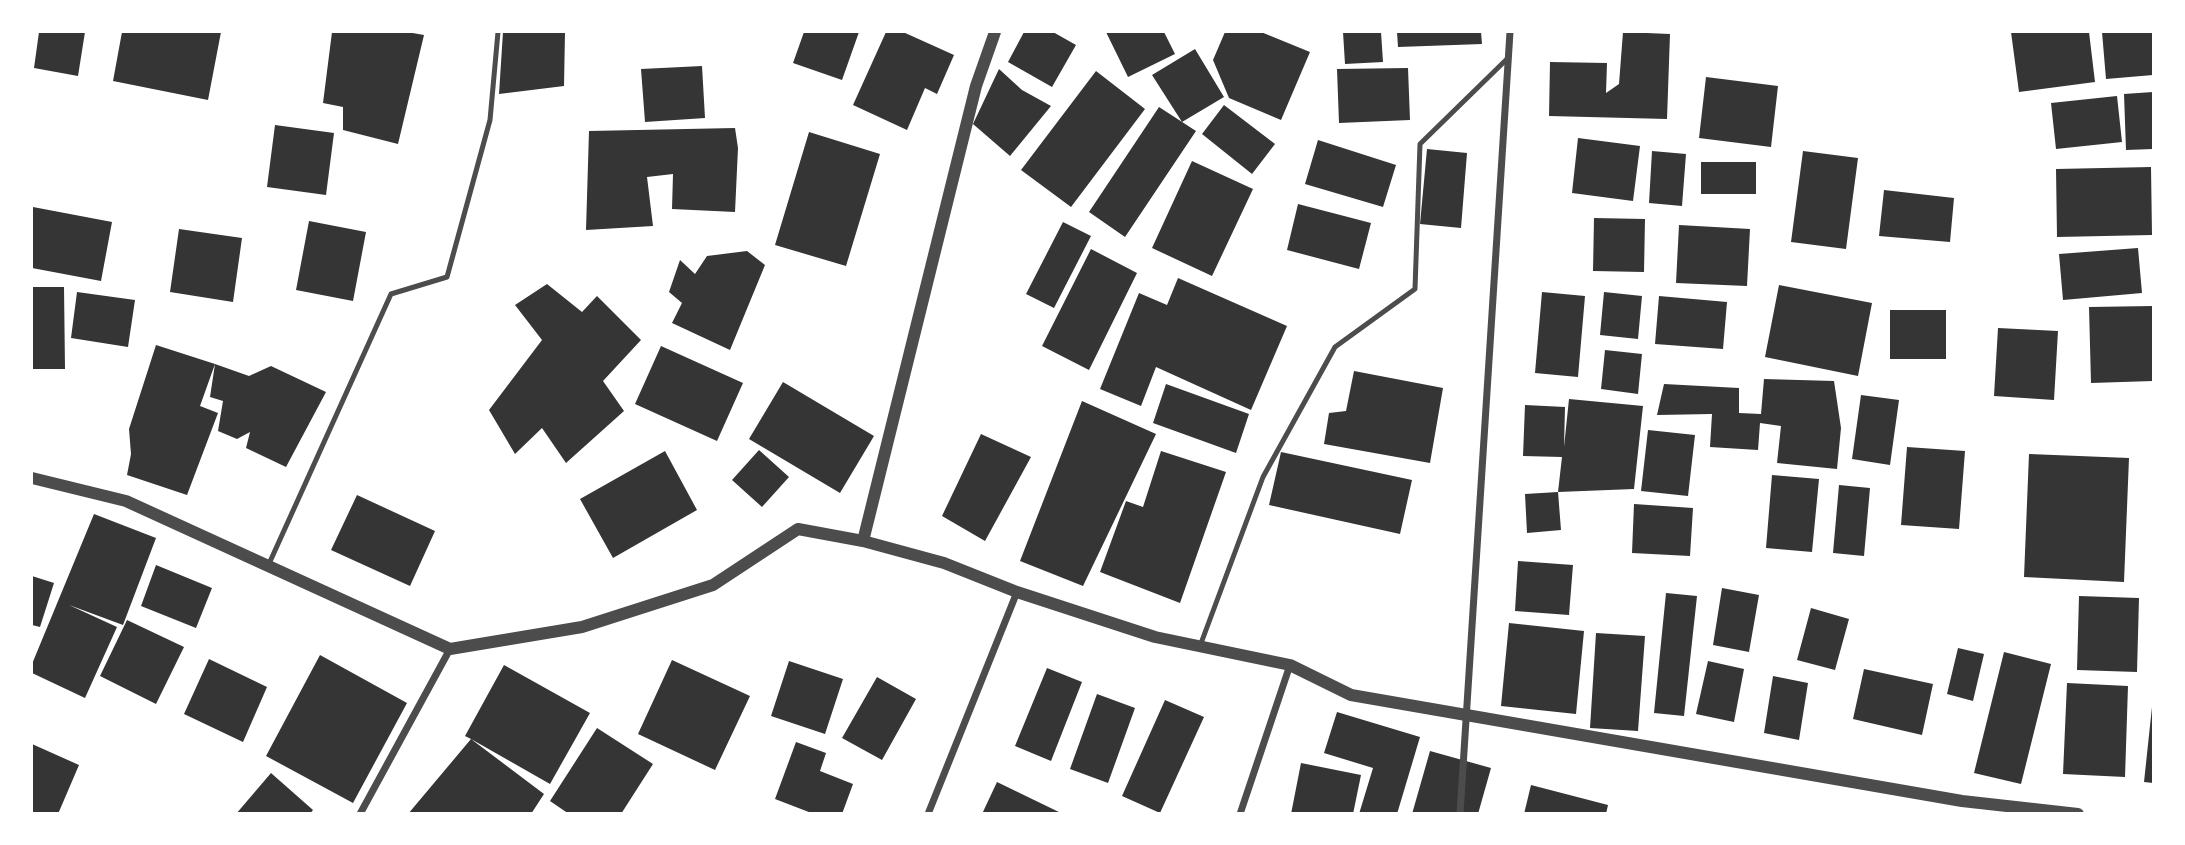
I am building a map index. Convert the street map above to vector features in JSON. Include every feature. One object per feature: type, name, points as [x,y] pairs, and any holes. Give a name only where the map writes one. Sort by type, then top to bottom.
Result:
[{"type":"street","points":[[863,541],[976,86],[995,32]]},
{"type":"street","points":[[1460,814],[1510,32]]},
{"type":"street","points":[[32,478],[126,501],[450,649],[582,628],[713,585],[798,529],[863,541],[944,563],[1017,592],[1155,637],[1290,665],[1351,695],[1962,801],[2078,814]]},
{"type":"street","points":[[928,814],[1017,592]]},
{"type":"street","points":[[360,814],[450,649]]},
{"type":"street","points":[[1240,814],[1290,665]]},
{"type":"lane","points":[[268,566],[391,294],[447,277],[490,120],[498,32]]},
{"type":"lane","points":[[1200,646],[1263,477],[1335,347],[1415,289],[1420,144],[1508,58]]},
{"type":"building","points":[[39,32],[85,32],[78,76],[34,68]]},
{"type":"building","points":[[122,32],[221,32],[208,100],[113,81]]},
{"type":"building","points":[[332,32],[407,32],[424,35],[398,144],[343,130],[343,107],[323,103]]},
{"type":"building","points":[[503,32],[565,32],[564,86],[499,94]]},
{"type":"building","points":[[804,32],[859,32],[842,80],[793,63]]},
{"type":"building","points":[[886,32],[903,32],[954,55],[937,94],[925,88],[907,130],[853,105]]},
{"type":"building","points":[[1024,32],[1053,32],[1076,45],[1052,87],[1008,62]]},
{"type":"building","points":[[1106,32],[1164,32],[1175,54],[1128,77]]},
{"type":"building","points":[[1225,32],[1261,32],[1310,52],[1281,120],[1229,98],[1213,60]]},
{"type":"building","points":[[1343,32],[1381,32],[1383,62],[1345,64]]},
{"type":"building","points":[[1397,32],[1481,32],[1482,44],[1398,47]]},
{"type":"building","points":[[1623,32],[1670,34],[1667,119],[1549,116],[1550,62],[1607,63],[1606,93],[1619,84]]},
{"type":"building","points":[[2011,32],[2089,32],[2095,82],[2019,92]]},
{"type":"building","points":[[2102,32],[2153,32],[2153,75],[2106,79]]},
{"type":"building","points":[[1195,49],[1224,97],[1182,122],[1152,75]]},
{"type":"building","points":[[702,66],[705,118],[645,122],[641,69]]},
{"type":"building","points":[[1408,68],[1410,120],[1339,123],[1337,69]]},
{"type":"building","points":[[999,69],[1022,90],[1051,106],[1010,156],[973,124]]},
{"type":"building","points":[[1096,71],[1145,109],[1071,207],[1021,170]]},
{"type":"building","points":[[1706,77],[1778,86],[1771,147],[1699,138]]},
{"type":"building","points":[[2153,92],[2153,149],[2126,150],[2124,94]]},
{"type":"building","points":[[2117,96],[2122,142],[2056,149],[2051,103]]},
{"type":"building","points":[[1224,105],[1275,144],[1252,174],[1202,134]]},
{"type":"building","points":[[1159,107],[1196,131],[1125,237],[1089,212]]},
{"type":"building","points":[[275,125],[334,133],[326,195],[267,187]]},
{"type":"building","points":[[735,128],[738,148],[735,212],[672,209],[673,174],[647,177],[653,226],[586,230],[589,131]]},
{"type":"building","points":[[809,132],[880,154],[846,266],[775,245]]},
{"type":"building","points":[[1578,138],[1640,146],[1633,201],[1572,193]]},
{"type":"building","points":[[1318,140],[1396,165],[1383,207],[1305,184]]},
{"type":"building","points":[[1427,149],[1467,153],[1461,228],[1420,224]]},
{"type":"building","points":[[1652,151],[1686,154],[1682,206],[1649,203]]},
{"type":"building","points":[[1803,151],[1858,158],[1846,249],[1791,242]]},
{"type":"building","points":[[1192,161],[1253,189],[1212,276],[1152,248]]},
{"type":"building","points":[[1701,162],[1756,162],[1756,194],[1701,194]]},
{"type":"building","points":[[2151,167],[2152,235],[2057,237],[2056,169]]},
{"type":"building","points":[[1884,190],[1954,198],[1950,242],[1879,236]]},
{"type":"building","points":[[1298,204],[1371,223],[1359,269],[1287,250]]},
{"type":"building","points":[[33,207],[112,222],[101,281],[32,268]]},
{"type":"building","points":[[1594,218],[1645,219],[1644,272],[1593,271]]},
{"type":"building","points":[[309,221],[366,232],[353,301],[296,290]]},
{"type":"building","points":[[1063,222],[1091,236],[1054,308],[1026,294]]},
{"type":"building","points":[[1679,225],[1750,229],[1747,286],[1676,283]]},
{"type":"building","points":[[179,229],[242,238],[233,302],[170,292]]},
{"type":"building","points":[[2138,248],[2142,293],[2063,300],[2059,254]]},
{"type":"building","points":[[1091,249],[1137,273],[1089,370],[1042,346]]},
{"type":"building","points":[[747,251],[765,265],[730,350],[672,323],[682,303],[669,292],[680,260],[695,274],[707,256]]},
{"type":"building","points":[[1178,278],[1287,326],[1251,410],[1156,367],[1141,406],[1100,389],[1139,293],[1167,305]]},
{"type":"building","points":[[547,284],[582,312],[597,296],[641,340],[603,381],[624,411],[566,463],[542,428],[515,454],[489,410],[542,340],[515,305]]},
{"type":"building","points":[[1779,285],[1872,303],[1858,376],[1765,357]]},
{"type":"building","points":[[32,287],[64,287],[65,369],[32,369]]},
{"type":"building","points":[[77,292],[135,300],[128,347],[71,338]]},
{"type":"building","points":[[1542,292],[1585,296],[1578,377],[1535,373]]},
{"type":"building","points":[[1604,292],[1642,296],[1638,339],[1600,335]]},
{"type":"building","points":[[1659,296],[1727,302],[1723,349],[1655,344]]},
{"type":"building","points":[[2153,306],[2153,381],[2091,383],[2089,307]]},
{"type":"building","points":[[1890,310],[1946,310],[1946,359],[1890,359]]},
{"type":"building","points":[[1998,328],[2058,331],[2054,400],[1994,396]]},
{"type":"building","points":[[156,345],[215,364],[200,406],[218,413],[187,495],[127,475],[131,454],[129,429]]},
{"type":"building","points":[[661,346],[743,383],[717,441],[635,404]]},
{"type":"building","points":[[1605,350],[1642,354],[1638,394],[1601,389]]},
{"type":"building","points":[[215,364],[249,376],[271,366],[326,392],[286,467],[246,448],[250,432],[237,439],[218,431],[223,401],[210,397]]},
{"type":"building","points":[[1354,371],[1443,388],[1430,463],[1324,444],[1329,413],[1346,411]]},
{"type":"building","points":[[1764,379],[1834,381],[1841,428],[1837,469],[1777,463],[1781,426],[1760,423],[1758,450],[1710,447],[1712,414],[1657,415],[1664,384],[1739,388],[1739,413],[1761,414]]},
{"type":"building","points":[[783,382],[874,436],[840,493],[749,439]]},
{"type":"building","points":[[1166,384],[1249,414],[1236,453],[1153,423]]},
{"type":"building","points":[[1861,395],[1899,400],[1890,465],[1852,459]]},
{"type":"building","points":[[1569,399],[1643,406],[1634,489],[1558,492],[1562,457],[1523,456],[1525,405],[1565,407],[1564,447]]},
{"type":"building","points":[[1082,401],[1156,434],[1083,586],[1020,561]]},
{"type":"building","points":[[1648,430],[1695,435],[1688,496],[1641,491]]},
{"type":"building","points":[[981,434],[1031,457],[985,541],[942,516]]},
{"type":"building","points":[[1907,447],[1965,451],[1959,529],[1901,525]]},
{"type":"building","points":[[759,450],[789,477],[762,507],[732,480]]},
{"type":"building","points":[[665,451],[697,510],[613,558],[580,499]]},
{"type":"building","points":[[1161,451],[1226,472],[1180,603],[1100,572],[1126,501],[1143,507]]},
{"type":"building","points":[[1281,452],[1412,480],[1400,534],[1269,505]]},
{"type":"building","points":[[2029,454],[2129,458],[2124,582],[2024,577]]},
{"type":"building","points":[[1772,475],[1819,479],[1812,552],[1766,548]]},
{"type":"building","points":[[1839,485],[1870,488],[1864,556],[1833,553]]},
{"type":"building","points":[[1558,492],[1561,530],[1527,533],[1525,494]]},
{"type":"building","points":[[357,495],[435,531],[410,586],[331,550]]},
{"type":"building","points":[[1634,504],[1693,508],[1690,556],[1632,553]]},
{"type":"building","points":[[94,514],[156,538],[123,625],[69,605],[117,627],[85,698],[32,673],[32,664]]},
{"type":"building","points":[[1518,561],[1573,565],[1569,615],[1515,611]]},
{"type":"building","points":[[156,565],[212,588],[196,628],[141,606]]},
{"type":"building","points":[[32,576],[54,583],[40,627],[32,625]]},
{"type":"building","points":[[1722,588],[1759,595],[1749,652],[1713,645]]},
{"type":"building","points":[[1666,593],[1697,596],[1684,716],[1654,713]]},
{"type":"building","points":[[2079,596],[2139,598],[2137,672],[2077,670]]},
{"type":"building","points":[[1811,608],[1849,619],[1835,670],[1797,660]]},
{"type":"building","points":[[127,620],[184,647],[156,704],[100,676]]},
{"type":"building","points":[[1509,623],[1584,631],[1576,714],[1501,706]]},
{"type":"building","points":[[1596,633],[1645,636],[1638,731],[1590,728]]},
{"type":"building","points":[[1958,648],[1984,654],[1973,701],[1947,694]]},
{"type":"building","points":[[2004,652],[2051,664],[2021,784],[1974,773]]},
{"type":"building","points":[[320,655],[407,703],[353,803],[266,756]]},
{"type":"building","points":[[209,659],[267,687],[243,742],[184,714]]},
{"type":"building","points":[[672,660],[750,696],[715,770],[638,734]]},
{"type":"building","points":[[789,661],[843,679],[825,734],[771,716]]},
{"type":"building","points":[[1708,661],[1744,669],[1734,722],[1696,714]]},
{"type":"building","points":[[504,665],[590,713],[550,784],[465,736]]},
{"type":"building","points":[[1047,668],[1082,682],[1051,761],[1015,746]]},
{"type":"building","points":[[1864,669],[1933,684],[1922,735],[1853,719]]},
{"type":"building","points":[[1773,676],[1808,683],[1799,740],[1764,733]]},
{"type":"building","points":[[877,677],[916,699],[882,760],[842,738]]},
{"type":"building","points":[[2067,683],[2128,686],[2125,777],[2063,774]]},
{"type":"building","points":[[1097,694],[1135,708],[1108,783],[1070,769]]},
{"type":"building","points":[[1165,700],[1204,717],[1160,813],[1122,796]]},
{"type":"building","points":[[2153,707],[2153,783],[2144,782]]},
{"type":"building","points":[[1337,712],[1420,737],[1397,814],[1359,814],[1373,768],[1324,753]]},
{"type":"building","points":[[597,728],[653,764],[621,814],[569,814],[550,801]]},
{"type":"building","points":[[471,739],[544,794],[531,814],[408,814]]},
{"type":"building","points":[[796,742],[826,753],[820,771],[853,784],[842,814],[814,814],[775,799]]},
{"type":"building","points":[[32,744],[79,765],[58,814],[32,814]]},
{"type":"building","points":[[1430,751],[1491,768],[1478,814],[1412,814]]},
{"type":"building","points":[[1301,763],[1361,775],[1353,814],[1291,814]]},
{"type":"building","points":[[271,773],[313,810],[310,814],[236,814]]},
{"type":"building","points":[[997,782],[1063,814],[982,814]]},
{"type":"building","points":[[1531,785],[1608,805],[1606,814],[1524,814]]}]
